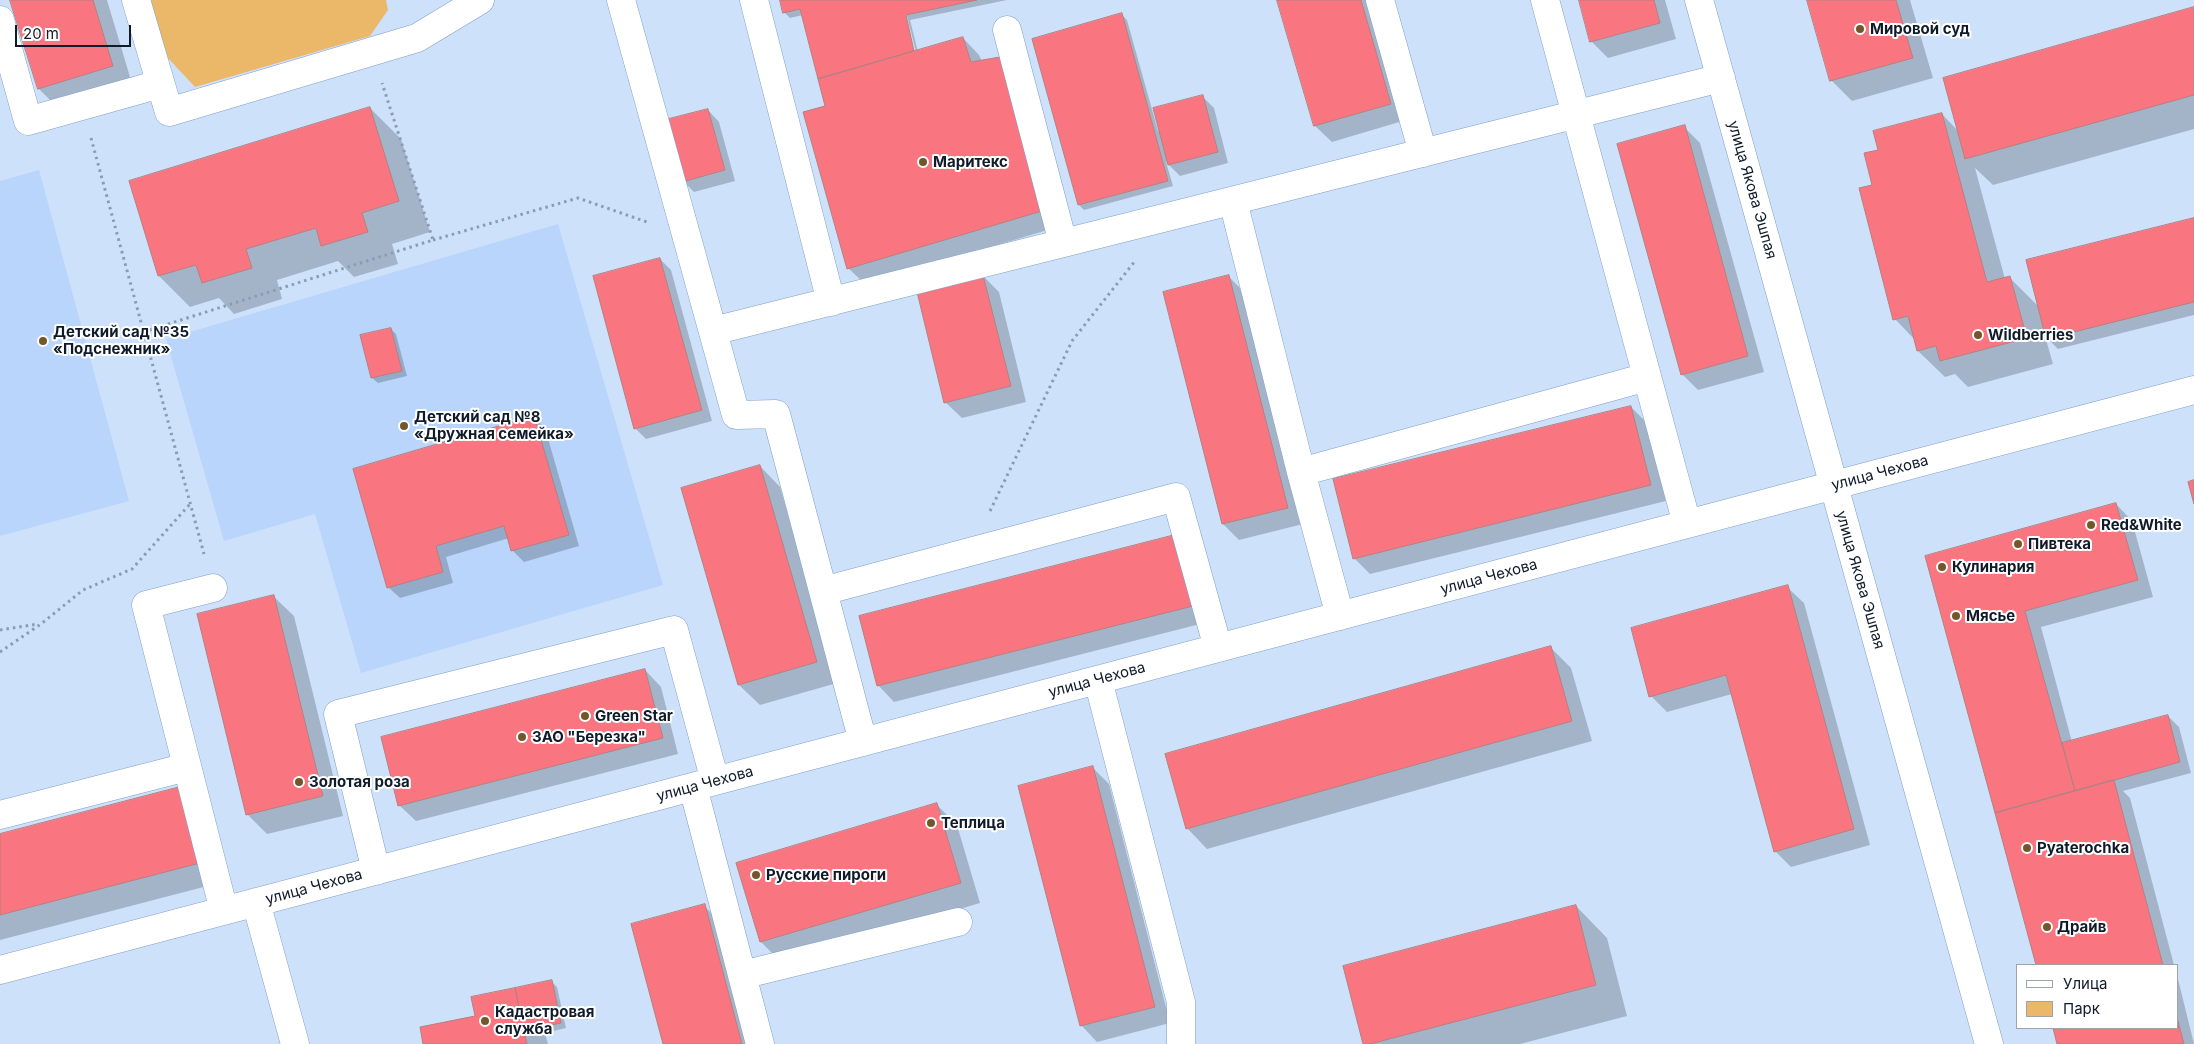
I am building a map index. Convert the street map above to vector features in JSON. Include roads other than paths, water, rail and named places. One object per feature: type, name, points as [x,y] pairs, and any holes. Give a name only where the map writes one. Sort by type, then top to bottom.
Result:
[{"type":"street","points":[[136,0],[169,112],[417,38],[480,0]]},
{"type":"street","points":[[621,0],[736,414],[776,414],[863,742]]},
{"type":"street","points":[[754,0],[831,302]]},
{"type":"street","points":[[1380,0],[1423,153]]},
{"type":"street","points":[[1545,0],[1687,524]]},
{"type":"street","name":"улица Якова Эшпая","points":[[1699,0],[1989,1044]]},
{"type":"street","points":[[0,20],[28,121],[160,84]]},
{"type":"street","points":[[1007,30],[1063,243]]},
{"type":"street","points":[[713,331],[1721,78]]},
{"type":"street","points":[[1233,201],[1301,472],[1340,616]]},
{"type":"street","points":[[1301,472],[1647,377]]},
{"type":"street","name":"улица Чехова","points":[[0,970],[2194,390]]},
{"type":"street","points":[[822,592],[1176,497],[1218,648]]},
{"type":"street","points":[[213,588],[146,604],[224,911]]},
{"type":"street","points":[[376,871],[338,714],[674,630],[742,975],[760,1044]]},
{"type":"street","points":[[1098,680],[1181,1002],[1181,1044]]},
{"type":"street","points":[[0,815],[187,767]]},
{"type":"street","points":[[256,902],[295,1044]]},
{"type":"street","points":[[742,975],[958,922]]},
{"type":"place","name":"Мировой суд","points":[[1860,29]]},
{"type":"place","name":"Маритекс","points":[[923,162]]},
{"type":"place","name":"Wildberries","points":[[1978,335]]},
{"type":"place","name":"Детский сад №35 «Подснежник»","points":[[43,341]]},
{"type":"place","name":"Детский сад №8 «Дружная семейка»","points":[[404,426]]},
{"type":"place","name":"Red&White","points":[[2091,525]]},
{"type":"place","name":"Пивтека","points":[[2018,544]]},
{"type":"place","name":"Кулинария","points":[[1942,567]]},
{"type":"place","name":"Мясье","points":[[1956,616]]},
{"type":"place","name":"Green Star","points":[[585,716]]},
{"type":"place","name":"ЗАО \"Березка\"","points":[[522,737]]},
{"type":"place","name":"Золотая роза","points":[[299,782]]},
{"type":"place","name":"Теплица","points":[[931,823]]},
{"type":"place","name":"Pyaterochka","points":[[2027,848]]},
{"type":"place","name":"Русские пироги","points":[[756,875]]},
{"type":"place","name":"Драйв","points":[[2047,927]]},
{"type":"place","name":"Кадастровая служба","points":[[485,1021]]}]
